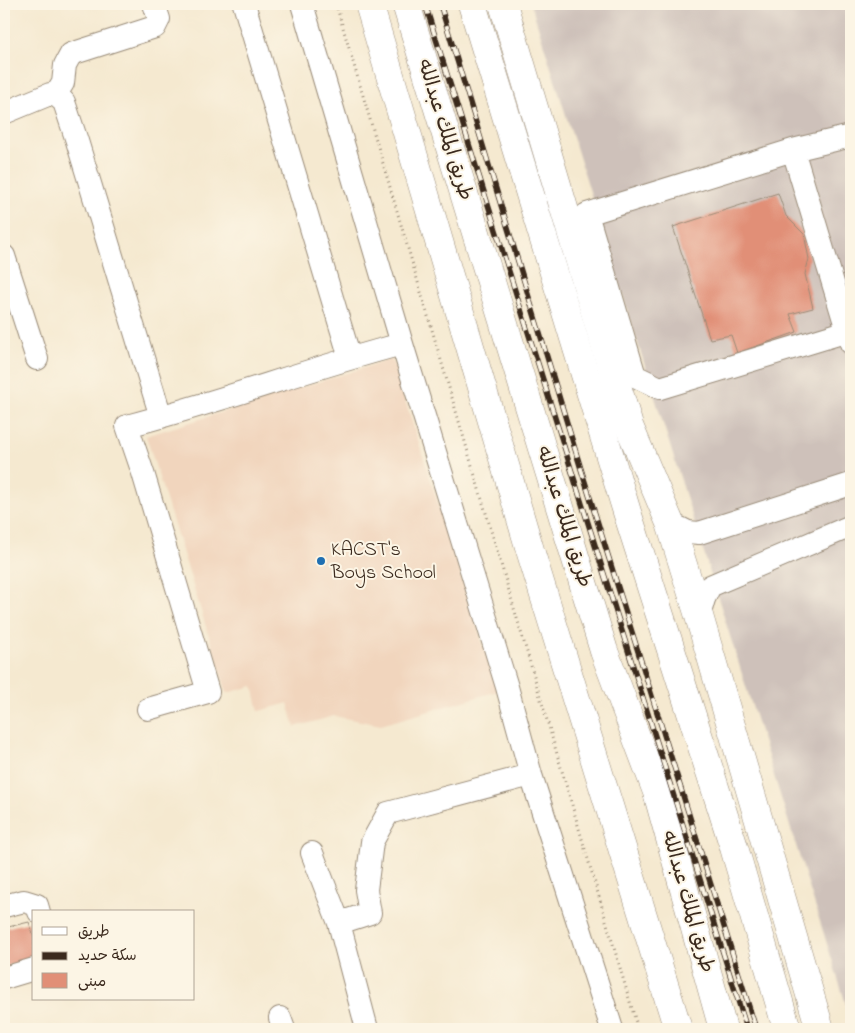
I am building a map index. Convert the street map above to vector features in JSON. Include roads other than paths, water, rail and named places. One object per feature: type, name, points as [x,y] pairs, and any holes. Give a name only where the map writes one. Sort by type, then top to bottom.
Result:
[{"type":"main road","points":[[369,4],[530,550],[678,1029]]},
{"type":"main road","name":"طريق الملك عبدالله","points":[[406,4],[604,651],[656,792],[723,1029]]},
{"type":"main road","points":[[472,4],[627,512],[734,844],[787,1029]]},
{"type":"main road","points":[[503,4],[629,426],[670,523],[699,616],[820,1029]]},
{"type":"street","points":[[55,96],[63,83],[66,65],[71,54],[155,27],[159,19],[154,4]]},
{"type":"street","points":[[244,4],[350,358]]},
{"type":"street","points":[[302,4],[402,344],[507,687],[531,775],[612,1029]]},
{"type":"street","points":[[4,113],[50,94],[64,102],[161,417]]},
{"type":"street","points":[[793,150],[850,337],[660,388],[635,376],[587,214],[793,150],[851,136]]},
{"type":"street","points":[[4,256],[37,359]]},
{"type":"street","points":[[148,709],[208,692],[143,473],[127,426],[402,344]]},
{"type":"street","points":[[670,523],[688,532],[699,533],[851,484]]},
{"type":"street","points":[[699,616],[710,586],[851,526]]},
{"type":"street","points":[[338,922],[370,913],[366,890],[372,842],[388,813],[531,775]]},
{"type":"street","points":[[312,853],[338,922],[367,1029]]},
{"type":"street","points":[[4,906],[24,901],[37,905],[38,910]]},
{"type":"street","points":[[4,978],[32,970]]},
{"type":"railway","points":[[425,4],[747,1029]]},
{"type":"railway","points":[[440,4],[581,469],[756,1029]]},
{"type":"place","name":"KACST's Boys School","points":[[321,561]]}]
